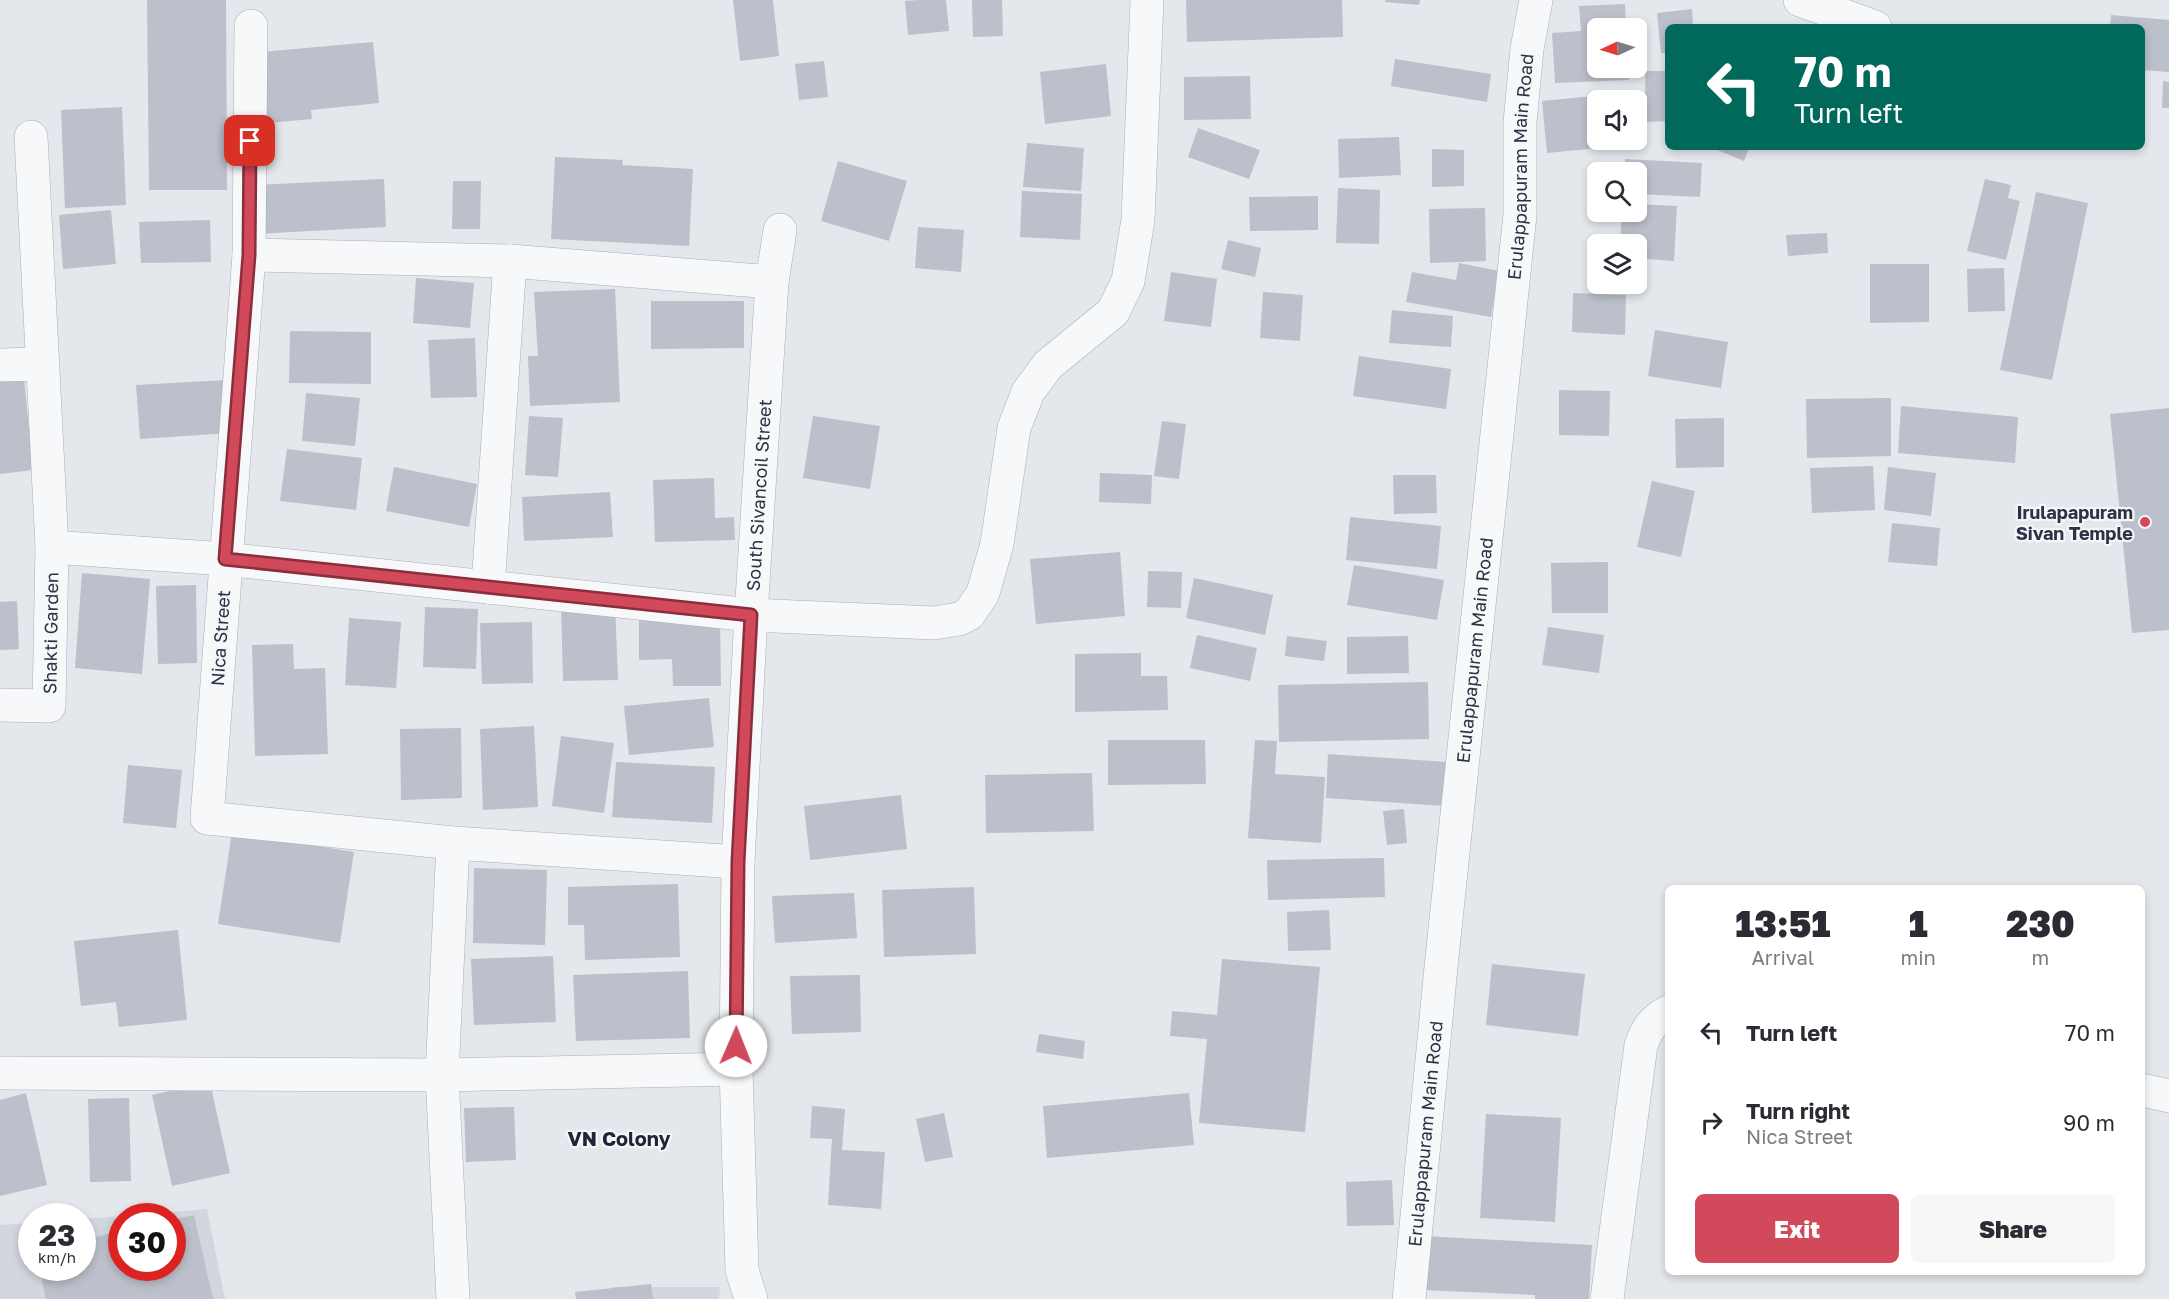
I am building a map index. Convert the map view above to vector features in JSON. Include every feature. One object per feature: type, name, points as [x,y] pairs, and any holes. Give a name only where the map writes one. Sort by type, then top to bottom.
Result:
[{"type":"street","points":[[31,137],[51,547],[225,559],[751,615],[934,623],[959,619],[969,614],[983,593],[997,544],[1014,428],[1028,392],[1048,365],[1113,312],[1128,281],[1138,220],[1148,0]]},
{"type":"street","name":"Erulappapuram Main Road","points":[[1409,1299],[1443,943],[1520,215],[1520,123],[1527,49],[1536,0]]},
{"type":"street","points":[[1800,0],[1867,24]]},
{"type":"street","name":"Nica Street","points":[[252,26],[249,255],[207,818],[453,843]]},
{"type":"street","name":"South Sivancoil Street","points":[[752,1299],[742,1270],[736,1069],[738,862],[772,282],[780,230]]},
{"type":"street","points":[[249,255],[510,261],[772,282]]},
{"type":"street","points":[[488,587],[510,261]]},
{"type":"street","points":[[0,365],[43,363]]},
{"type":"street","name":"Shakti Garden","points":[[0,705],[49,706],[51,547]]},
{"type":"street","points":[[453,1299],[442,1075],[453,843],[738,862]]},
{"type":"street","points":[[1606,1299],[1641,1045],[1653,1022],[1665,1014]]},
{"type":"street","points":[[0,1073],[442,1075],[736,1069]]},
{"type":"street","points":[[2145,1091],[2169,1096]]},
{"type":"shaded area","points":[[207,1209],[225,1299],[0,1299],[0,1225],[18,1224],[18,1281],[96,1281],[96,1218],[108,1217],[108,1281],[186,1281],[186,1211]]},
{"type":"shaded area","points":[[612,1287],[720,1287],[719,1299],[613,1299]]},
{"type":"building","points":[[147,0],[226,0],[227,190],[149,190]]},
{"type":"building","points":[[733,0],[773,0],[779,56],[740,61]]},
{"type":"building","points":[[946,0],[949,31],[908,35],[905,1]]},
{"type":"building","points":[[972,0],[1002,0],[1003,36],[973,37]]},
{"type":"building","points":[[1186,0],[1342,0],[1343,37],[1187,42]]},
{"type":"building","points":[[1385,0],[1420,0],[1419,5],[1385,2]]},
{"type":"building","points":[[1625,4],[1626,18],[1587,18],[1587,78],[1629,78],[1629,80],[1555,83],[1552,33],[1581,31],[1579,6]]},
{"type":"building","points":[[1692,9],[1693,24],[1665,24],[1665,53],[1661,53],[1657,13]]},
{"type":"building","points":[[2111,15],[2169,20],[2169,72],[2145,70],[2145,24],[2110,24]]},
{"type":"building","points":[[373,42],[379,103],[311,110],[312,119],[268,123],[261,52]]},
{"type":"building","points":[[1395,59],[1491,74],[1487,102],[1391,86]]},
{"type":"building","points":[[824,61],[828,97],[799,100],[795,64]]},
{"type":"building","points":[[1106,64],[1111,116],[1045,124],[1040,72]]},
{"type":"building","points":[[1647,71],[1665,71],[1665,121],[1647,122],[1645,78],[1647,78]]},
{"type":"building","points":[[1250,76],[1251,119],[1184,120],[1184,77]]},
{"type":"building","points":[[2163,81],[2169,82],[2169,108],[2162,108]]},
{"type":"building","points":[[1587,97],[1587,149],[1547,153],[1542,101]]},
{"type":"building","points":[[122,107],[126,205],[65,208],[61,110]]},
{"type":"building","points":[[1198,128],[1260,150],[1249,179],[1188,157]]},
{"type":"building","points":[[1399,137],[1401,175],[1339,178],[1338,139]]},
{"type":"building","points":[[1027,143],[1084,148],[1081,191],[1023,187]]},
{"type":"building","points":[[1432,149],[1464,150],[1464,186],[1432,187]]},
{"type":"building","points":[[1717,150],[1748,150],[1744,161]]},
{"type":"building","points":[[555,157],[623,160],[622,165],[693,169],[689,246],[551,239]]},
{"type":"building","points":[[1625,159],[1702,163],[1700,197],[1647,195],[1647,162],[1625,162]]},
{"type":"building","points":[[838,161],[907,181],[889,241],[821,221]]},
{"type":"building","points":[[384,179],[386,227],[254,234],[252,185]]},
{"type":"building","points":[[1985,179],[2011,185],[2008,198],[2020,201],[2006,260],[1967,251]]},
{"type":"building","points":[[453,181],[481,181],[480,229],[452,229]]},
{"type":"building","points":[[1338,188],[1380,190],[1379,244],[1336,243]]},
{"type":"building","points":[[1022,191],[1082,194],[1080,240],[1020,237]]},
{"type":"building","points":[[2036,192],[2088,203],[2052,380],[2000,370]]},
{"type":"building","points":[[1318,196],[1318,230],[1250,231],[1249,197]]},
{"type":"building","points":[[1647,205],[1677,206],[1674,261],[1647,259],[1647,234],[1621,234],[1621,222],[1647,222]]},
{"type":"building","points":[[1485,208],[1486,261],[1430,263],[1429,209]]},
{"type":"building","points":[[111,210],[116,264],[63,269],[59,215]]},
{"type":"building","points":[[210,220],[211,262],[141,263],[139,222]]},
{"type":"building","points":[[918,227],[964,230],[961,272],[915,268]]},
{"type":"building","points":[[1827,233],[1828,253],[1788,256],[1786,235]]},
{"type":"building","points":[[1228,240],[1261,248],[1255,277],[1221,269]]},
{"type":"building","points":[[1459,263],[1499,271],[1491,317],[1406,302],[1412,272],[1456,280]]},
{"type":"building","points":[[1870,264],[1929,264],[1929,322],[1870,323]]},
{"type":"building","points":[[2004,268],[2005,311],[1968,312],[1967,269]]},
{"type":"building","points":[[1171,272],[1217,279],[1211,327],[1164,321]]},
{"type":"building","points":[[416,278],[474,283],[470,328],[413,323]]},
{"type":"building","points":[[615,289],[620,402],[530,406],[528,356],[538,356],[534,292]]},
{"type":"building","points":[[1263,292],[1303,295],[1300,341],[1260,338]]},
{"type":"building","points":[[1573,293],[1626,295],[1625,335],[1572,332]]},
{"type":"building","points":[[651,301],[744,301],[744,348],[651,349]]},
{"type":"building","points":[[1392,310],[1453,316],[1451,347],[1389,343]]},
{"type":"building","points":[[1655,330],[1728,342],[1721,388],[1648,376]]},
{"type":"building","points":[[290,331],[371,332],[371,384],[289,383]]},
{"type":"building","points":[[475,338],[477,397],[431,398],[428,340]]},
{"type":"building","points":[[1359,356],[1451,369],[1446,409],[1353,396]]},
{"type":"building","points":[[24,378],[33,470],[0,474],[0,381]]},
{"type":"building","points":[[226,380],[230,433],[140,439],[136,385]]},
{"type":"building","points":[[1559,390],[1610,391],[1609,436],[1559,435]]},
{"type":"building","points":[[306,393],[360,398],[355,446],[302,441]]},
{"type":"building","points":[[1891,398],[1891,456],[1807,458],[1806,399]]},
{"type":"building","points":[[1901,406],[2018,417],[2015,463],[1898,453]]},
{"type":"building","name":"Irulapapuram Sivan Temple","points":[[2169,408],[2169,630],[2132,633],[2110,414]]},
{"type":"building","points":[[529,416],[563,418],[558,477],[525,475]]},
{"type":"building","points":[[813,416],[880,426],[870,489],[803,478]]},
{"type":"building","points":[[1724,418],[1724,467],[1676,468],[1675,419]]},
{"type":"building","points":[[1162,421],[1186,424],[1179,479],[1154,476]]},
{"type":"building","points":[[287,449],[362,458],[356,510],[280,501]]},
{"type":"building","points":[[1873,466],[1875,510],[1812,513],[1810,468]]},
{"type":"building","points":[[394,467],[477,484],[469,527],[386,511]]},
{"type":"building","points":[[1888,467],[1936,473],[1931,516],[1884,510]]},
{"type":"building","points":[[1100,473],[1152,475],[1151,504],[1099,502]]},
{"type":"building","points":[[1393,475],[1436,475],[1437,513],[1394,514]]},
{"type":"building","points":[[714,478],[715,518],[734,517],[735,540],[655,542],[653,480]]},
{"type":"building","points":[[1652,481],[1695,491],[1681,557],[1637,547]]},
{"type":"building","points":[[610,492],[613,537],[524,541],[522,497]]},
{"type":"building","points":[[1350,517],[1441,526],[1437,569],[1346,560]]},
{"type":"building","points":[[1892,523],[1940,528],[1937,566],[1888,562]]},
{"type":"building","points":[[1120,552],[1125,616],[1036,624],[1030,559]]},
{"type":"building","points":[[1608,562],[1608,613],[1552,613],[1551,563]]},
{"type":"building","points":[[1354,565],[1444,580],[1437,620],[1347,605]]},
{"type":"building","points":[[1148,571],[1182,572],[1181,608],[1147,607]]},
{"type":"building","points":[[82,573],[150,579],[142,674],[75,668]]},
{"type":"building","points":[[1194,578],[1273,595],[1265,635],[1186,618]]},
{"type":"building","points":[[196,585],[197,663],[158,664],[156,586]]},
{"type":"building","points":[[17,601],[19,649],[0,650],[0,602]]},
{"type":"building","points":[[615,605],[618,680],[563,681],[561,606]]},
{"type":"building","points":[[425,607],[478,609],[476,669],[423,667]]},
{"type":"building","points":[[720,617],[721,686],[673,686],[672,659],[639,660],[639,618]]},
{"type":"building","points":[[349,618],[401,622],[396,688],[345,685]]},
{"type":"building","points":[[532,622],[533,683],[482,684],[480,623]]},
{"type":"building","points":[[1548,627],[1604,635],[1599,673],[1542,665]]},
{"type":"building","points":[[1197,635],[1257,648],[1250,681],[1190,668]]},
{"type":"building","points":[[1287,636],[1327,641],[1324,661],[1285,656]]},
{"type":"building","points":[[1408,636],[1409,673],[1347,674],[1347,637]]},
{"type":"building","points":[[293,644],[294,669],[325,668],[328,754],[255,756],[252,645]]},
{"type":"building","points":[[1141,653],[1141,676],[1167,676],[1168,710],[1075,712],[1075,654]]},
{"type":"building","points":[[1428,682],[1429,739],[1279,742],[1278,685]]},
{"type":"building","points":[[709,698],[714,747],[629,755],[624,706]]},
{"type":"building","points":[[534,726],[538,807],[483,810],[480,729]]},
{"type":"building","points":[[461,728],[462,798],[401,800],[400,729]]},
{"type":"building","points":[[561,736],[614,743],[604,813],[552,806]]},
{"type":"building","points":[[1108,740],[1205,740],[1206,784],[1108,785]]},
{"type":"building","points":[[1255,740],[1277,741],[1275,774],[1325,777],[1321,843],[1248,838]]},
{"type":"building","points":[[1328,754],[1447,762],[1444,806],[1326,798]]},
{"type":"building","points":[[616,762],[715,767],[712,823],[612,817]]},
{"type":"building","points":[[128,765],[182,770],[176,828],[123,823]]},
{"type":"building","points":[[1092,773],[1094,831],[986,833],[985,775]]},
{"type":"building","points":[[901,795],[907,849],[810,860],[804,806]]},
{"type":"building","points":[[1404,809],[1407,843],[1387,845],[1383,811]]},
{"type":"building","points":[[232,832],[354,852],[340,943],[218,924]]},
{"type":"building","points":[[1384,858],[1385,897],[1268,900],[1267,860]]},
{"type":"building","points":[[474,868],[547,870],[545,945],[473,943]]},
{"type":"building","points":[[678,884],[680,957],[585,960],[584,925],[568,925],[568,887]]},
{"type":"building","points":[[974,887],[976,954],[884,957],[882,890]]},
{"type":"building","points":[[854,893],[857,938],[775,943],[772,896]]},
{"type":"building","points":[[1329,910],[1331,950],[1288,951],[1287,912]]},
{"type":"building","points":[[178,930],[187,1020],[119,1027],[116,1002],[81,1006],[74,941]]},
{"type":"building","points":[[553,956],[556,1022],[474,1025],[471,959]]},
{"type":"building","points":[[1222,959],[1320,967],[1305,1132],[1199,1123],[1207,1039],[1170,1036],[1172,1011],[1217,1015]]},
{"type":"building","points":[[1492,964],[1585,974],[1578,1036],[1486,1025]]},
{"type":"building","points":[[688,971],[690,1038],[576,1041],[573,975]]},
{"type":"building","points":[[860,975],[861,1032],[792,1034],[790,976]]},
{"type":"building","points":[[1039,1034],[1085,1041],[1083,1059],[1036,1052]]},
{"type":"building","points":[[210,1082],[230,1173],[172,1186],[152,1095]]},
{"type":"building","points":[[26,1093],[47,1185],[0,1196],[0,1100]]},
{"type":"building","points":[[1189,1093],[1194,1145],[1047,1158],[1043,1106]]},
{"type":"building","points":[[129,1098],[131,1181],[90,1182],[88,1099]]},
{"type":"building","points":[[812,1106],[845,1109],[842,1150],[885,1152],[881,1209],[828,1205],[832,1139],[810,1138]]},
{"type":"building","points":[[514,1107],[516,1160],[466,1162],[464,1108]]},
{"type":"building","points":[[944,1113],[953,1157],[925,1162],[916,1119]]},
{"type":"building","points":[[1486,1114],[1561,1118],[1555,1222],[1480,1218]]},
{"type":"building","points":[[1392,1180],[1394,1225],[1347,1226],[1346,1182]]},
{"type":"building","points":[[194,1215],[213,1299],[46,1299],[42,1281],[96,1281],[96,1237],[108,1234],[108,1281],[186,1281],[186,1217]]},
{"type":"building","points":[[1423,1236],[1592,1245],[1589,1299],[1535,1299],[1535,1295],[1421,1290]]},
{"type":"building","points":[[651,1284],[653,1299],[576,1299],[575,1292]]},
{"type":"place","name":"Irulapapuram Sivan Temple","points":[[2145,522]]},
{"type":"district","name":"VN Colony","points":[[619,1138]]},
{"type":"route","points":[[250,141],[249,255],[225,559],[751,615],[738,862],[736,1046]]}]
